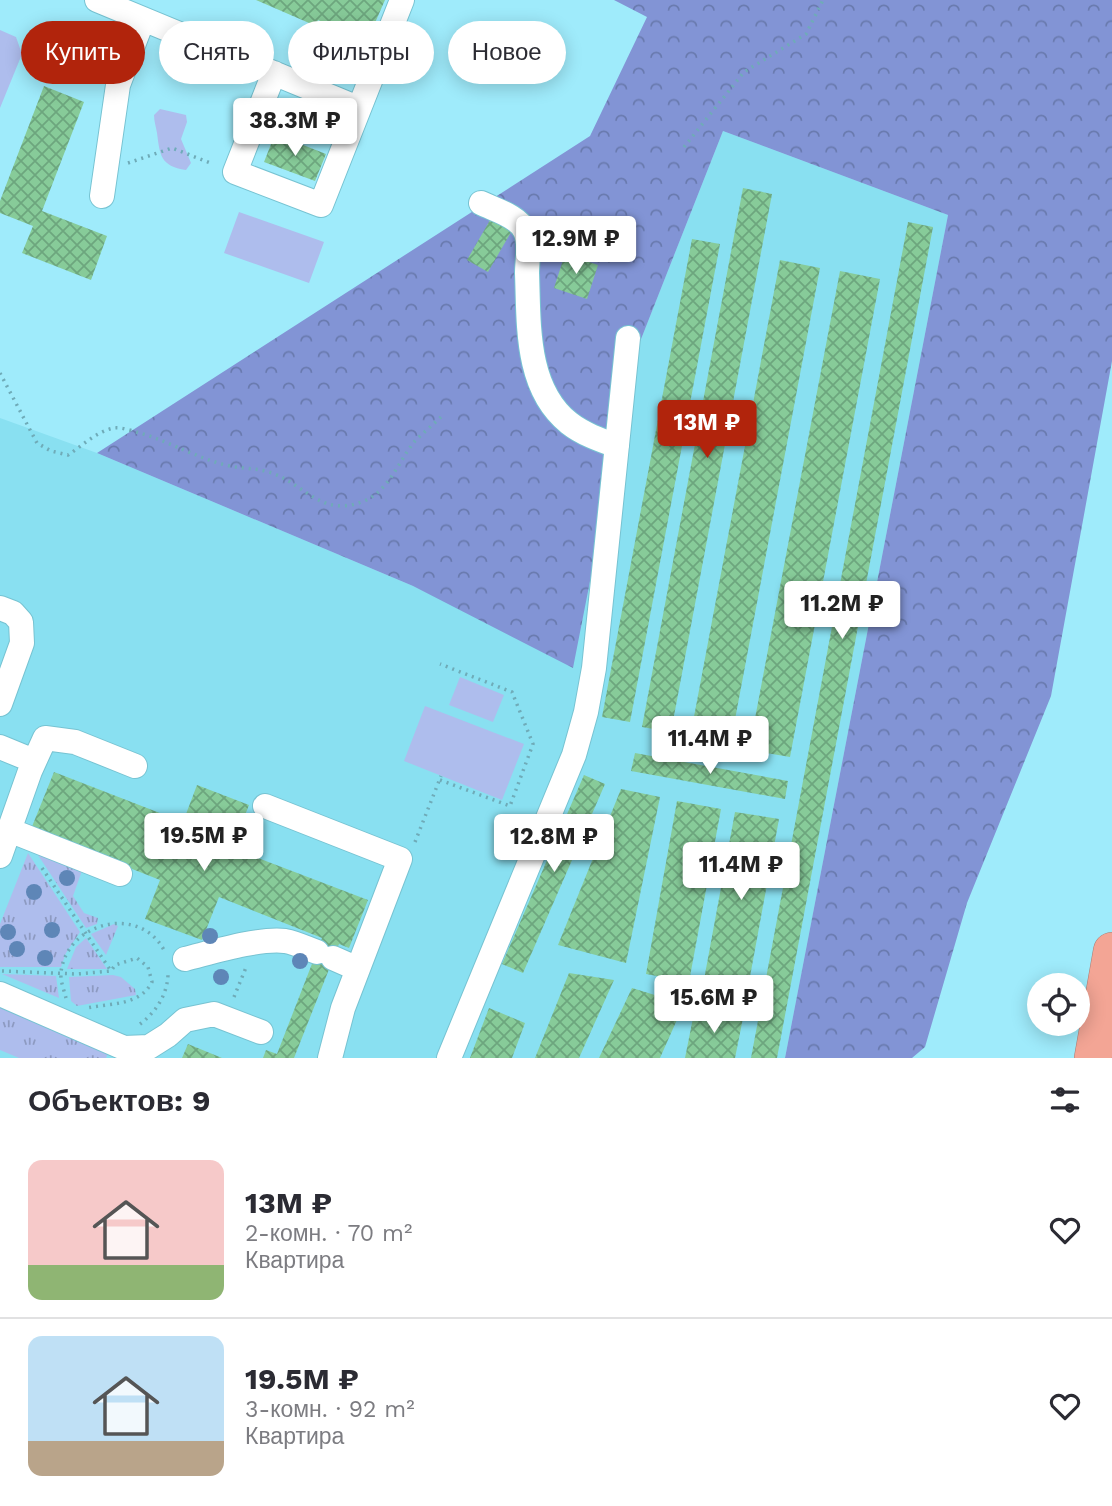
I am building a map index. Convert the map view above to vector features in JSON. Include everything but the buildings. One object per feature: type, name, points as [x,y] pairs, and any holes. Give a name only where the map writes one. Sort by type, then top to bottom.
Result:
[{"type":"highway","points":[[1093,1058],[1112,951]]},
{"type":"street","points":[[97,0],[159,26]]},
{"type":"street","points":[[270,84],[235,172],[321,205],[402,0]]},
{"type":"street","points":[[102,196],[118,85],[143,19]]},
{"type":"street","points":[[274,73],[358,108]]},
{"type":"street","points":[[481,203],[518,222],[528,239],[530,346],[547,397],[567,421],[583,433],[617,446]]},
{"type":"street","points":[[449,1058],[573,755],[586,712],[594,668],[628,338]]},
{"type":"street","points":[[0,608],[13,613],[21,622],[22,643],[0,704]]},
{"type":"street","points":[[120,874],[5,842],[45,738],[75,742],[135,766]]},
{"type":"street","points":[[0,747],[34,761]]},
{"type":"street","points":[[265,806],[401,859],[343,1008],[330,1058]]},
{"type":"street","points":[[173,959],[226,948],[281,941],[358,969]]},
{"type":"street","points":[[0,993],[124,1048],[149,1047],[185,1020],[214,1014],[261,1032]]},
{"type":"path","points":[[684,147],[744,72],[806,34],[823,0]]},
{"type":"path","points":[[106,170],[172,148],[235,172]]},
{"type":"path","points":[[0,373],[37,443],[51,452],[68,455],[102,431],[117,428],[151,436],[197,456],[232,467],[270,473],[288,480],[329,506],[353,505],[367,500],[383,488],[415,441],[443,415]]},
{"type":"path","points":[[401,859],[412,849],[440,778],[510,806],[533,744],[512,692],[485,684],[440,664]]},
{"type":"path","points":[[5,842],[31,852],[111,971]]},
{"type":"path","points":[[68,1007],[61,973],[73,947],[86,934],[115,922],[135,926],[151,935],[173,959],[167,986],[159,1004],[133,1029]]},
{"type":"path","points":[[226,1018],[255,944]]},
{"type":"path","points":[[111,971],[115,965],[130,958],[136,958],[148,967],[152,982],[143,995],[130,1001]]},
{"type":"path","points":[[0,971],[111,971]]},
{"type":"path","points":[[86,1012],[93,1015]]},
{"type":"shaded area","points":[[723,131],[948,215],[785,1058],[0,1058],[0,418],[97,453],[413,586],[487,622],[634,357]]},
{"type":"green space","points":[[614,0],[1112,0],[1112,361],[1051,696],[967,903],[925,1047],[912,1058],[785,1058],[948,215],[723,131],[634,357],[573,668],[413,586],[97,453],[590,136],[647,17]]},
{"type":"green space","points":[[0,30],[16,37],[21,56],[0,108]]},
{"type":"green space","points":[[160,109],[186,115],[187,122],[181,139],[191,163],[186,170],[171,166],[163,158],[154,115]]},
{"type":"green space","points":[[239,212],[324,242],[309,283],[224,253]]},
{"type":"green space","points":[[460,677],[504,695],[493,722],[449,705]]},
{"type":"green space","points":[[425,706],[524,744],[502,800],[404,761]]},
{"type":"green space","points":[[34,849],[84,865],[73,896],[84,913],[98,918],[97,924],[86,928]]},
{"type":"green space","points":[[28,853],[80,932],[66,953],[61,967],[0,967],[0,924]]},
{"type":"green space","points":[[114,924],[118,926],[106,955],[91,934]]},
{"type":"green space","points":[[86,938],[107,969],[67,969],[76,947]]},
{"type":"green space","points":[[2,974],[56,976],[59,998]]},
{"type":"green space","points":[[69,977],[121,977],[135,989],[136,995],[77,1006],[71,1001]]},
{"type":"green space","points":[[0,1002],[111,1046],[106,1058],[19,1058],[0,1050]]}]
